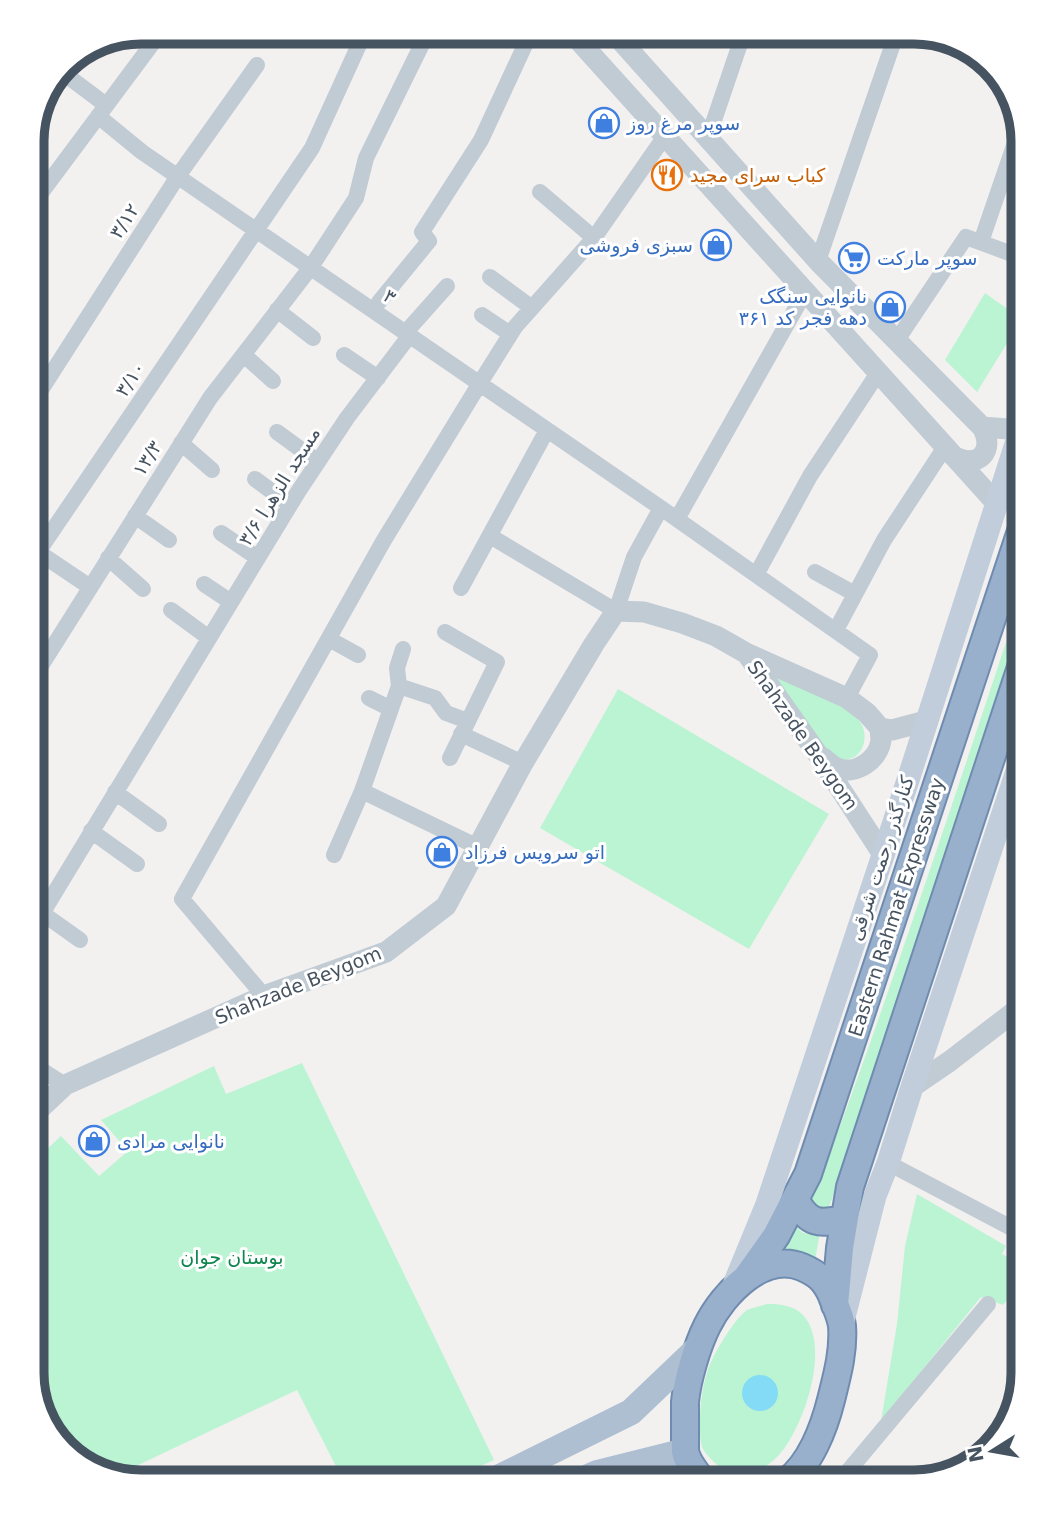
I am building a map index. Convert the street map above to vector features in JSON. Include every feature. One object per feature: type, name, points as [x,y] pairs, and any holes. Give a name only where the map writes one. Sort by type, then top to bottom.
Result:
[{"type":"highway","name":"Eastern Rahmat Expressway","points":[[684,1463],[685,1399],[697,1349],[708,1323],[776,1236],[808,1174],[1011,564]]},
{"type":"highway","points":[[798,1470],[817,1441],[828,1413],[840,1366],[840,1248],[850,1187],[1011,703]]},
{"type":"highway","points":[[795,1199],[808,1218],[819,1222],[845,1218]]},
{"type":"highway","points":[[739,1285],[763,1268],[791,1262],[809,1270],[826,1283],[838,1315]]},
{"type":"main road","name":"کنارگذر رحمت شرقی","points":[[739,1285],[908,780],[1011,460]]},
{"type":"main road","points":[[838,1315],[875,1196],[888,1164],[1011,792]]},
{"type":"main road","points":[[515,1470],[631,1412],[697,1349]]},
{"type":"main road","points":[[584,1437],[598,1444],[601,1457],[599,1470]]},
{"type":"main road","points":[[646,1470],[684,1463]]},
{"type":"street","points":[[44,189],[152,44]]},
{"type":"street","name":"۳/۱۰","points":[[44,537],[312,148],[352,44]]},
{"type":"street","name":"۱۳/۳","points":[[44,661],[210,398],[311,267],[356,198],[366,158],[422,44]]},
{"type":"street","points":[[379,302],[429,241],[422,232],[481,140],[525,44]]},
{"type":"street","points":[[582,44],[997,504]]},
{"type":"street","points":[[624,44],[818,261],[982,427],[987,436],[988,447],[982,456],[973,461],[962,462],[949,452]]},
{"type":"street","points":[[708,138],[740,44]]},
{"type":"street","points":[[818,261],[893,44]]},
{"type":"street","name":"۳/۱۲","points":[[44,385],[178,176],[257,65]]},
{"type":"street","name":"۳","points":[[68,78],[142,152],[408,333],[870,655],[847,698]]},
{"type":"street","points":[[264,996],[182,899],[384,540],[510,334],[594,238],[665,136]]},
{"type":"street","points":[[897,340],[974,239],[1011,150]]},
{"type":"street","points":[[540,192],[594,238]]},
{"type":"street","points":[[974,239],[1011,253]]},
{"type":"street","points":[[490,277],[532,308]]},
{"type":"street","name":"مسجد الزهرا ۳/۶","points":[[44,908],[290,505],[347,418],[408,333],[447,286]]},
{"type":"street","points":[[677,519],[805,292]]},
{"type":"street","points":[[277,310],[313,338]]},
{"type":"street","points":[[482,315],[510,334]]},
{"type":"street","points":[[244,355],[274,381]]},
{"type":"street","points":[[344,355],[377,378]]},
{"type":"street","points":[[756,575],[810,476],[878,373]]},
{"type":"street","points":[[982,427],[1011,426]]},
{"type":"street","points":[[461,588],[547,430]]},
{"type":"street","points":[[277,432],[318,462]]},
{"type":"street","points":[[181,443],[212,470]]},
{"type":"street","points":[[836,631],[884,540],[949,452]]},
{"type":"street","points":[[255,478],[290,505]]},
{"type":"street","points":[[616,611],[634,557],[661,508]]},
{"type":"street","points":[[135,516],[169,540]]},
{"type":"street","points":[[221,533],[258,558]]},
{"type":"street","points":[[490,536],[616,611],[644,611],[682,623],[716,636],[746,653],[847,698],[867,713],[880,728],[881,740],[878,749],[873,758],[859,768],[849,771],[838,769],[817,753]]},
{"type":"street","points":[[44,556],[90,587]]},
{"type":"street","points":[[108,558],[143,589]]},
{"type":"street","points":[[815,572],[855,594]]},
{"type":"street","points":[[204,584],[231,601]]},
{"type":"street","points":[[171,610],[209,638]]},
{"type":"street","name":"Shahzade Beygom","points":[[44,1105],[65,1085],[264,996],[386,952],[446,906],[523,763],[593,643],[616,611]]},
{"type":"street","points":[[445,632],[497,662],[450,758]]},
{"type":"street","points":[[329,639],[358,655]]},
{"type":"street","points":[[334,855],[362,791],[399,686],[397,668],[403,649]]},
{"type":"street","name":"Shahzade Beygom","points":[[746,653],[817,753],[882,853]]},
{"type":"street","points":[[399,686],[435,698],[446,713],[523,763]]},
{"type":"street","points":[[369,698],[391,709]]},
{"type":"street","points":[[880,728],[892,730],[926,721]]},
{"type":"street","points":[[362,791],[478,847]]},
{"type":"street","points":[[115,792],[159,824]]},
{"type":"street","points":[[91,831],[137,864]]},
{"type":"street","points":[[44,915],[80,940]]},
{"type":"street","points":[[912,1087],[1011,1015]]},
{"type":"street","points":[[44,1072],[65,1085]]},
{"type":"street","points":[[888,1164],[1011,1227]]},
{"type":"street","points":[[849,1470],[988,1304]]},
{"type":"green space","points":[[985,293],[1011,311],[1011,337],[977,392],[945,360]]},
{"type":"green space","points":[[1011,627],[1011,674],[965,819],[828,1210],[821,1213],[810,1204],[846,1111]]},
{"type":"green space","points":[[766,669],[826,697],[857,718],[862,724],[865,738],[860,752],[848,759],[840,759],[830,754]]},
{"type":"green space","points":[[618,689],[829,814],[749,949],[540,828]]},
{"type":"green space","name":"بوستان جوان","points":[[302,1063],[494,1460],[472,1470],[338,1470],[297,1390],[129,1469],[109,1465],[87,1454],[64,1432],[51,1411],[44,1373],[44,1152],[61,1136],[99,1176],[128,1151],[101,1120],[214,1066],[226,1094]]},
{"type":"green space","points":[[917,1194],[1006,1246],[1002,1254],[1011,1259],[1011,1295],[1003,1305],[981,1297],[881,1421],[897,1324],[905,1246]]},
{"type":"green space","points":[[796,1226],[803,1233],[814,1234],[820,1231],[815,1261],[785,1249]]},
{"type":"green space","points":[[767,1304],[781,1305],[802,1314],[811,1328],[815,1345],[815,1366],[805,1408],[787,1445],[777,1457],[757,1470],[722,1470],[702,1447],[701,1399],[709,1366],[718,1348],[747,1310]]},
{"type":"water","points":[[760,1375],[772,1381],[778,1393],[772,1405],[760,1411],[748,1405],[742,1393],[748,1381]]},
{"type":"place","name":"سوپر مرغ روز","points":[[604,123]]},
{"type":"place","name":"کباب سرای مجید","points":[[667,175]]},
{"type":"place","name":"سبزی فروشی","points":[[716,245]]},
{"type":"place","name":"سوپر مارکت","points":[[854,258]]},
{"type":"place","name":"نانوایی سنگک دهه فجر کد ۳۶۱","points":[[890,307]]},
{"type":"place","name":"اتو سرویس فرزاد","points":[[442,852]]},
{"type":"place","name":"نانوایی مرادی","points":[[94,1141]]}]
